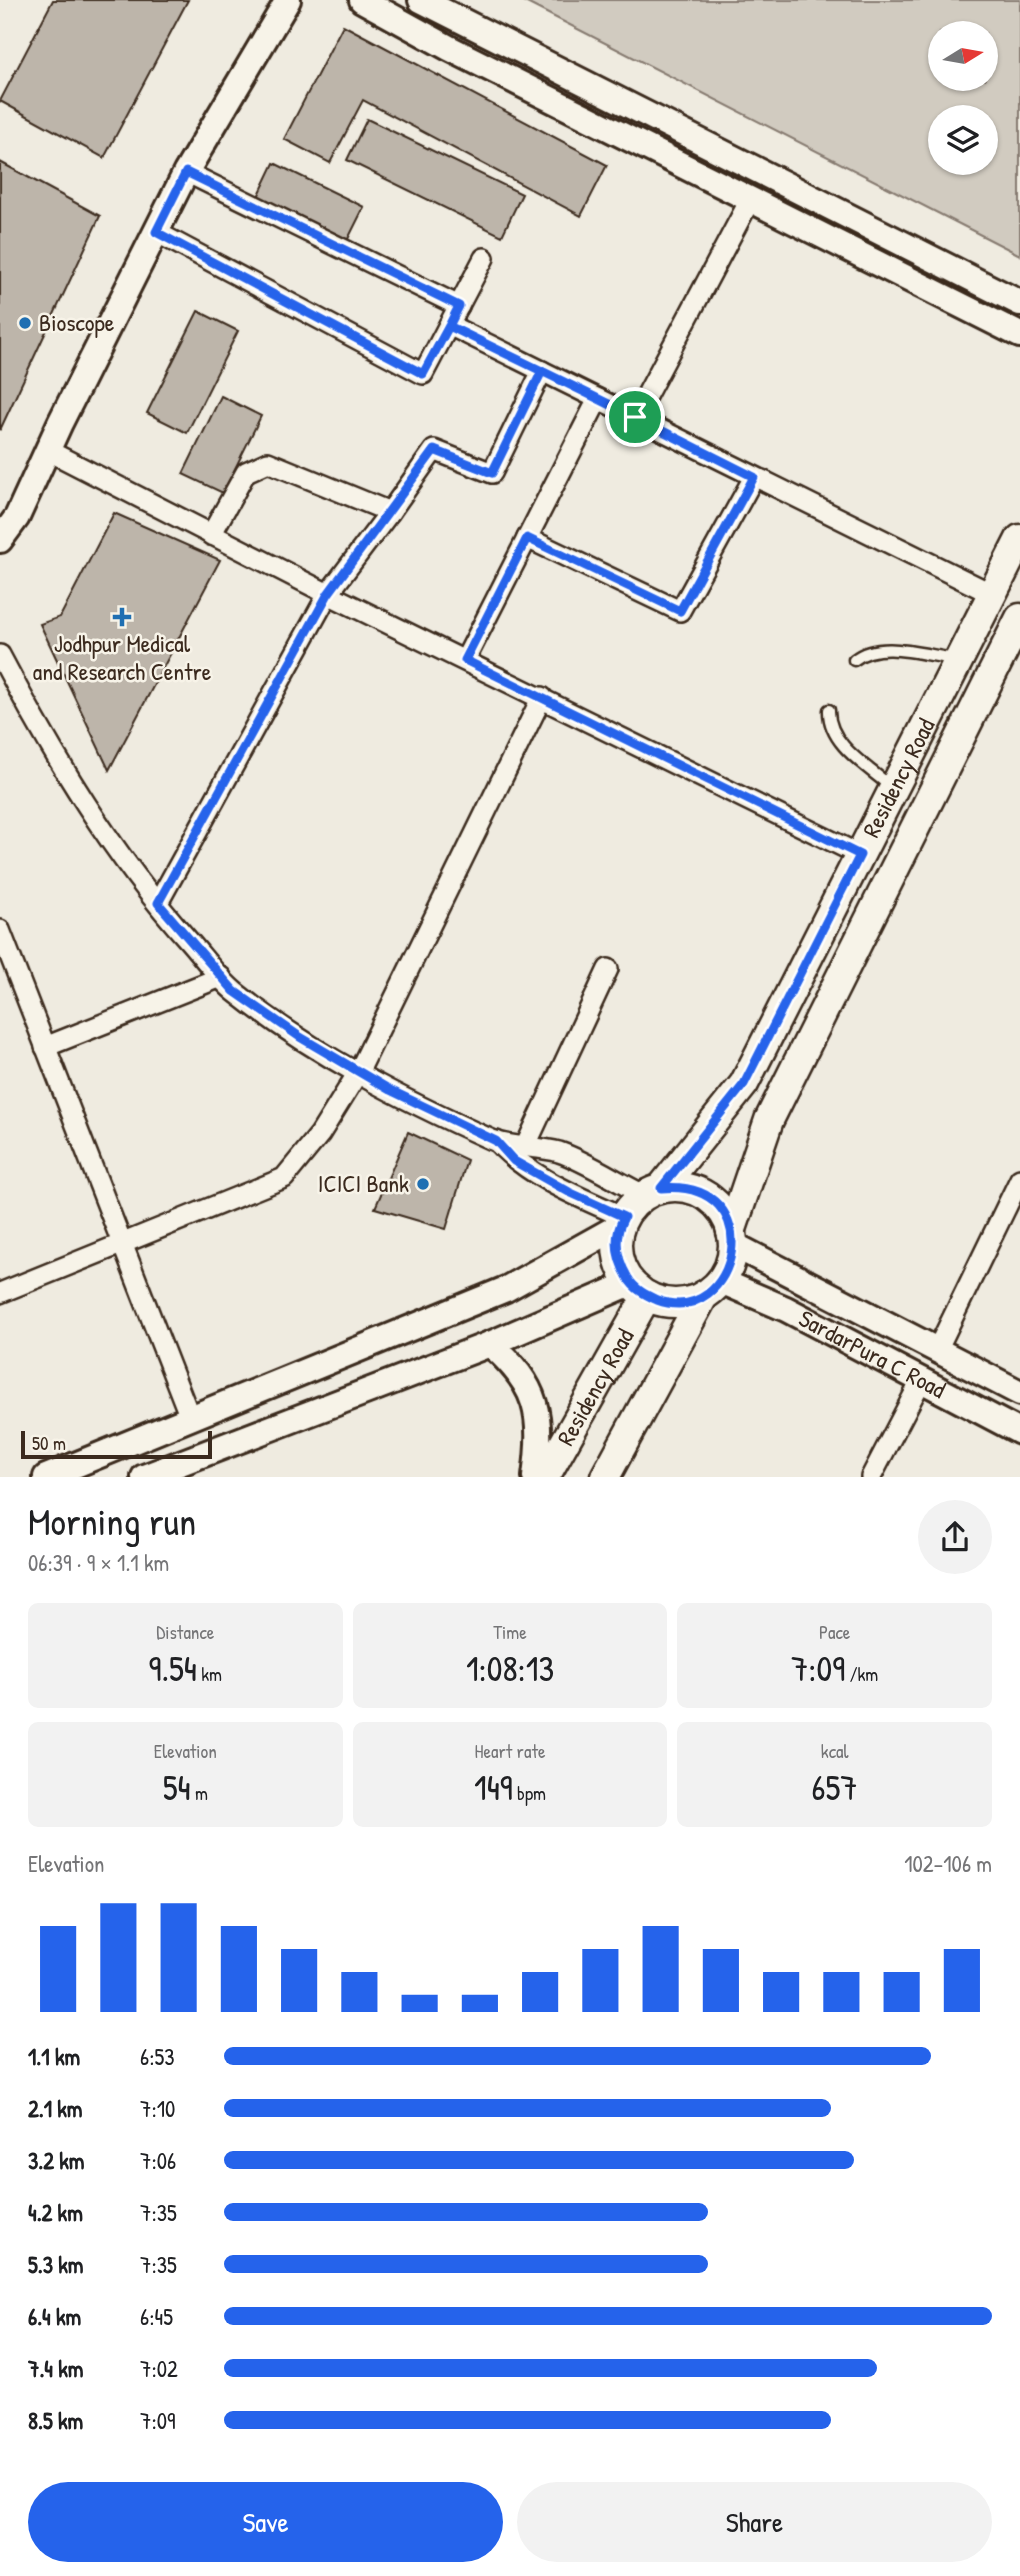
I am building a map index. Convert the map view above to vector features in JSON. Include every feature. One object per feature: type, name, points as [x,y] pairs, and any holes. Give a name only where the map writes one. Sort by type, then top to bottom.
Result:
[{"type":"main road","name":"Residency Road","points":[[652,1192],[744,1084],[1020,539]]},
{"type":"main road","name":"Residency Road","points":[[733,1238],[769,1120],[1020,618]]},
{"type":"main road","points":[[679,1186],[697,1191],[713,1200],[725,1214],[733,1238],[713,1288],[685,1303],[665,1303],[639,1289],[621,1266],[617,1246],[622,1222],[652,1192],[679,1186]]},
{"type":"main road","name":"Residency Road","points":[[605,1477],[713,1288]]},
{"type":"main road","name":"Residency Road","points":[[545,1477],[639,1289]]},
{"type":"street","points":[[0,540],[17,517],[47,450],[186,172],[288,0]]},
{"type":"street","points":[[362,0],[449,48],[1020,335]]},
{"type":"street","points":[[421,0],[1020,303]]},
{"type":"street","points":[[186,172],[459,306]]},
{"type":"street","points":[[635,417],[750,200]]},
{"type":"street","points":[[156,232],[423,374],[484,258]]},
{"type":"street","points":[[449,326],[992,594]]},
{"type":"street","points":[[158,903],[328,594],[434,450],[492,473],[542,371]]},
{"type":"street","points":[[465,660],[598,399]]},
{"type":"street","points":[[47,450],[328,594],[860,855]]},
{"type":"street","points":[[211,535],[246,472],[268,462],[390,512]]},
{"type":"street","points":[[527,538],[680,611],[754,477]]},
{"type":"street","points":[[0,655],[106,836],[158,903],[234,991],[300,1037],[390,1090],[496,1141],[563,1154],[652,1192]]},
{"type":"street","points":[[0,1293],[284,1178],[320,1134],[359,1071],[542,697]]},
{"type":"street","points":[[0,930],[191,1420]]},
{"type":"street","points":[[526,1145],[608,970]]},
{"type":"street","points":[[45,1047],[221,977]]},
{"type":"street","points":[[496,1141],[514,1161],[622,1222]]},
{"type":"street","points":[[937,1350],[1020,1179]]},
{"type":"street","points":[[46,1477],[506,1289],[622,1222]]},
{"type":"street","name":"SardarPura C Road","points":[[733,1238],[1020,1393]]},
{"type":"street","name":"SardarPura C Road","points":[[713,1288],[786,1309],[1020,1432]]},
{"type":"street","points":[[144,1477],[639,1289]]},
{"type":"street","points":[[490,1344],[514,1365],[534,1400],[540,1436],[536,1477]]},
{"type":"street","points":[[871,1477],[921,1381]]},
{"type":"lane","points":[[854,660],[862,653],[878,649],[959,659]]},
{"type":"lane","points":[[829,710],[832,731],[840,743],[893,789]]},
{"type":"shaded area","points":[[521,0],[1020,0],[1020,255]]},
{"type":"building","points":[[53,0],[188,0],[104,158],[0,101]]},
{"type":"building","points":[[343,25],[607,165],[581,216],[363,100],[330,163],[284,139]]},
{"type":"building","points":[[367,119],[522,194],[502,236],[347,160]]},
{"type":"building","name":"Bioscope","points":[[0,162],[100,216],[0,430]]},
{"type":"building","points":[[274,163],[364,207],[344,247],[255,203]]},
{"type":"building","points":[[198,311],[238,331],[187,433],[147,413]]},
{"type":"building","points":[[221,396],[261,416],[223,493],[183,474]]},
{"type":"building","points":[[114,513],[220,560],[109,770],[40,624],[60,617]]},
{"type":"building","name":"ICICI Bank","points":[[408,1132],[467,1160],[446,1229],[375,1208]]},
{"type":"place","name":"Bioscope","points":[[25,323]]},
{"type":"place","name":"Jodhpur Medical and Research Centre","points":[[122,617]]},
{"type":"place","name":"ICICI Bank","points":[[423,1184]]},
{"type":"route","points":[[635,417],[542,371],[449,326],[423,374],[156,232],[186,172],[459,306],[449,326],[489,345],[542,371],[492,473],[434,450],[328,594],[158,903],[234,991],[300,1037],[390,1090],[496,1141],[514,1161],[569,1192],[624,1217],[619,1226],[617,1246],[621,1266],[631,1283],[647,1296],[665,1303],[685,1303],[704,1295],[721,1281],[728,1268],[734,1245],[725,1214],[713,1200],[697,1191],[679,1186],[661,1188],[744,1084],[860,855],[465,660],[527,538],[680,611],[754,477],[635,417]]}]
